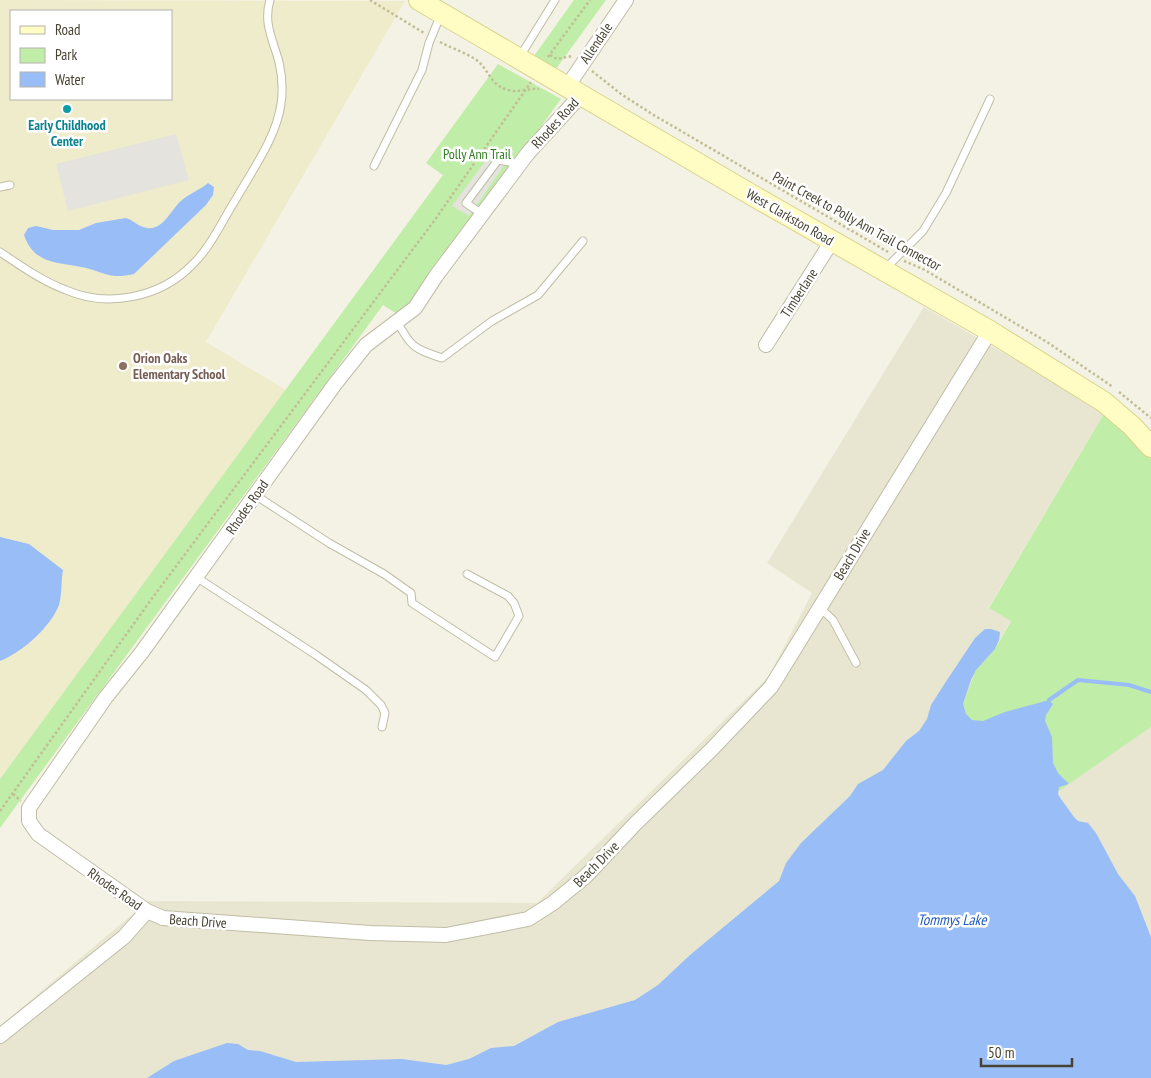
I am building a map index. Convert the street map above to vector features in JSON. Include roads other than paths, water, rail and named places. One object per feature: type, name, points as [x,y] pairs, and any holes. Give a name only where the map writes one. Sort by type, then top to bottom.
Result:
[{"type":"main road","name":"West Clarkston Road","points":[[418,0],[544,71],[574,91],[832,241],[891,264],[990,330],[1104,402],[1132,426],[1151,447]]},
{"type":"street","name":"Allendale","points":[[574,91],[583,64],[626,0]]},
{"type":"street","name":"Rhodes Road","points":[[147,911],[38,834],[29,821],[29,808],[106,696],[142,652],[335,384],[366,345],[415,308],[436,276],[574,91]]},
{"type":"street","name":"Timberlane","points":[[766,345],[832,241]]},
{"type":"street","name":"Beach Drive","points":[[147,911],[163,918],[370,932],[446,935],[528,919],[554,903],[586,876],[635,824],[712,750],[771,687],[990,330]]},
{"type":"street","points":[[0,1036],[124,937],[147,911]]},
{"type":"lane","points":[[0,252],[44,280],[66,290],[84,296],[103,298],[124,298],[153,291],[171,282],[192,266],[205,250],[254,169],[271,138],[280,112],[282,96],[279,61],[267,25],[270,0]]},
{"type":"lane","points":[[519,58],[555,0]]},
{"type":"lane","points":[[374,166],[422,70],[431,37],[441,14]]},
{"type":"lane","points":[[891,264],[923,231],[946,193],[990,99]]},
{"type":"lane","points":[[482,214],[466,203],[487,174],[498,160],[520,164]]},
{"type":"lane","points":[[0,187],[10,185]]},
{"type":"lane","points":[[398,321],[404,334],[417,350],[442,358],[492,321],[538,295],[583,241]]},
{"type":"lane","points":[[255,495],[329,543],[384,574],[411,593],[412,603],[495,657],[519,616],[514,603],[508,596],[468,574]]},
{"type":"lane","points":[[196,577],[285,634],[366,690],[381,705],[385,713],[382,726]]},
{"type":"lane","points":[[820,608],[833,620],[856,663]]},
{"type":"water","points":[[208,183],[214,187],[213,195],[206,205],[134,274],[125,276],[111,275],[47,260],[34,252],[24,235],[28,228],[36,226],[53,230],[79,230],[96,223],[126,218],[144,227],[153,228],[162,223],[188,195]]},
{"type":"water","points":[[0,537],[29,544],[63,570],[61,597],[55,614],[26,645],[0,661]]},
{"type":"water","name":"Tommys Lake","points":[[985,629],[1000,632],[999,640],[995,649],[976,670],[971,680],[963,704],[966,714],[972,720],[983,721],[1005,712],[1049,700],[1053,704],[1046,715],[1045,721],[1052,737],[1053,763],[1058,773],[1069,784],[1059,787],[1058,794],[1074,817],[1078,821],[1088,823],[1096,833],[1118,874],[1135,896],[1151,937],[1151,1078],[147,1078],[174,1061],[227,1043],[238,1044],[248,1050],[260,1051],[296,1062],[402,1059],[446,1065],[469,1059],[491,1048],[514,1046],[558,1022],[635,1000],[658,985],[690,955],[779,881],[786,863],[801,843],[850,796],[858,784],[883,770],[906,741],[919,731],[927,719],[931,705],[945,683],[975,638]]},
{"type":"waterway","points":[[1049,700],[1078,680],[1129,685],[1151,692]]},
{"type":"place","name":"Early Childhood Center","points":[[67,109]]},
{"type":"place","name":"Orion Oaks Elementary School","points":[[123,366]]},
{"type":"park label","name":"Polly Ann Trail","points":[[477,154]]}]
